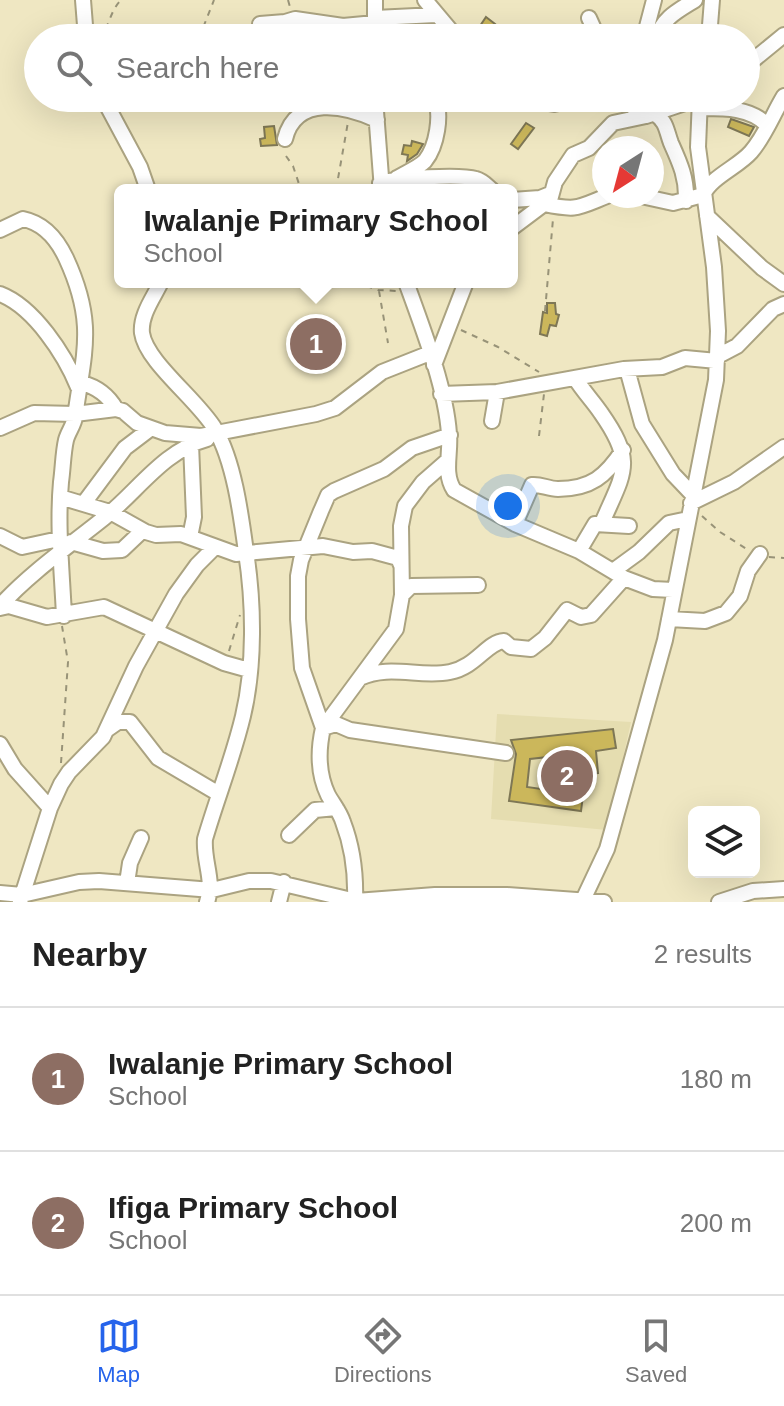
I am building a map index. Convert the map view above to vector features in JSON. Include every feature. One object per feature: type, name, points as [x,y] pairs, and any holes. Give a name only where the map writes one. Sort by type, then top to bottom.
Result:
[{"type":"street","points":[[83,0],[85,24]]},
{"type":"street","points":[[375,0],[375,24]]},
{"type":"street","points":[[425,0],[444,24]]},
{"type":"street","points":[[648,24],[654,0]]},
{"type":"street","points":[[663,24],[668,17],[695,0]]},
{"type":"street","points":[[710,24],[712,0]]},
{"type":"street","points":[[386,24],[436,15]]},
{"type":"street","points":[[589,18],[592,24]]},
{"type":"street","points":[[260,24],[295,19],[329,24]]},
{"type":"street","points":[[760,55],[784,35]]},
{"type":"street","points":[[664,201],[686,201],[703,195],[707,186],[735,167],[753,149],[784,96]]},
{"type":"street","points":[[111,112],[146,184]]},
{"type":"street","points":[[285,139],[288,127],[301,114],[311,112]]},
{"type":"street","points":[[357,112],[377,120]]},
{"type":"street","points":[[376,112],[381,184]]},
{"type":"street","points":[[385,184],[420,165],[428,155],[439,112]]},
{"type":"street","points":[[645,112],[667,126],[682,165],[686,201]]},
{"type":"street","points":[[551,202],[566,161],[589,148],[613,123],[655,112]]},
{"type":"street","points":[[582,901],[607,849],[665,640],[711,412],[718,358],[714,267],[698,147],[699,112]]},
{"type":"street","points":[[744,112],[767,125]]},
{"type":"street","points":[[397,178],[466,177],[479,184]]},
{"type":"street","points":[[518,200],[540,198],[578,208],[592,202]]},
{"type":"street","points":[[518,223],[539,206],[551,202]]},
{"type":"street","points":[[707,216],[762,268],[784,284]]},
{"type":"street","points":[[0,230],[16,220],[30,220],[44,228],[63,252],[77,282],[85,315],[86,355],[75,414],[65,447],[60,497],[64,616]]},
{"type":"street","points":[[158,288],[144,319],[144,340],[154,359],[203,410],[218,434],[229,464],[246,554],[251,612],[244,712],[204,849],[209,896]]},
{"type":"street","points":[[408,288],[441,394],[450,435],[447,461],[449,482],[456,493],[515,524],[579,551],[618,574],[653,589],[673,590]]},
{"type":"street","points":[[432,359],[464,288]]},
{"type":"street","points":[[0,294],[17,304],[47,335],[69,364],[78,387]]},
{"type":"street","points":[[441,394],[497,392],[627,369],[662,367],[685,358],[718,358],[737,346],[773,309],[784,304]]},
{"type":"street","points":[[0,428],[34,413],[75,414],[116,409],[150,429],[177,436],[218,434],[335,408],[390,367],[432,359]]},
{"type":"street","points":[[627,369],[642,424],[690,506]]},
{"type":"street","points":[[575,378],[602,414],[623,450],[624,472],[602,523]]},
{"type":"street","points":[[78,387],[82,383],[100,391],[116,409]]},
{"type":"street","points":[[492,421],[497,392]]},
{"type":"street","points":[[84,503],[125,448],[150,429]]},
{"type":"street","points":[[0,607],[63,544],[110,512],[148,475],[191,444],[218,434]]},
{"type":"street","points":[[323,728],[315,701],[304,680],[299,641],[298,576],[305,550],[331,493],[384,469],[412,448],[450,435]]},
{"type":"street","points":[[190,537],[194,517],[191,444]]},
{"type":"street","points":[[358,680],[382,672],[441,673],[464,668],[497,641],[504,641],[511,647],[531,649],[545,638],[567,610],[585,617],[593,614],[618,574],[690,506],[734,482],[784,447]]},
{"type":"street","points":[[515,524],[532,485],[536,483],[560,489],[598,480],[623,450]]},
{"type":"street","points":[[359,902],[353,853],[343,821],[327,792],[319,745],[323,728],[396,629],[402,595],[401,526],[406,503],[423,482],[447,461]]},
{"type":"street","points":[[60,497],[110,512],[146,532]]},
{"type":"street","points":[[579,551],[592,527],[602,523],[629,526]]},
{"type":"street","points":[[0,536],[24,547],[63,544],[94,550],[122,550],[141,532],[146,532],[190,537],[214,548],[246,554],[323,546],[353,552],[372,551],[398,558],[401,565]]},
{"type":"street","points":[[21,899],[50,808],[69,772],[96,746],[108,729],[136,666],[176,594],[214,548]]},
{"type":"street","points":[[669,619],[705,621],[726,613],[740,596],[748,571],[760,554]]},
{"type":"street","points":[[402,595],[411,586],[478,585]]},
{"type":"street","points":[[0,607],[9,606],[39,616],[64,616],[104,607],[224,663],[249,670]]},
{"type":"street","points":[[108,729],[118,722],[130,722],[158,758],[219,794]]},
{"type":"street","points":[[323,728],[336,724],[350,730],[506,753]]},
{"type":"street","points":[[0,744],[15,769],[50,808]]},
{"type":"street","points":[[289,835],[315,810],[336,808]]},
{"type":"street","points":[[127,883],[130,863],[141,838]]},
{"type":"street","points":[[0,893],[21,899],[79,882],[127,883],[159,895],[209,896],[249,881],[284,882],[359,902],[435,895],[507,895],[604,902]]},
{"type":"street","points":[[279,902],[284,882]]},
{"type":"street","points":[[719,902],[753,891],[784,889]]},
{"type":"path","points":[[108,24],[121,0]]},
{"type":"path","points":[[205,24],[214,0]]},
{"type":"path","points":[[337,184],[352,112]]},
{"type":"path","points":[[286,156],[299,184]]},
{"type":"path","points":[[545,311],[551,202]]},
{"type":"path","points":[[372,288],[408,288]]},
{"type":"path","points":[[378,290],[388,343]]},
{"type":"path","points":[[445,334],[460,329],[535,368],[541,375],[545,399],[539,436]]},
{"type":"path","points":[[690,506],[729,539],[760,554],[784,558]]},
{"type":"path","points":[[224,663],[240,614]]},
{"type":"path","points":[[60,769],[68,662],[62,632],[64,616]]},
{"type":"shaded area","points":[[299,322],[339,327],[335,366],[294,360]]},
{"type":"shaded area","points":[[497,714],[631,722],[607,830],[491,819]]},
{"type":"building","points":[[486,17],[495,24],[481,24]]},
{"type":"building","points":[[731,119],[754,127],[749,136],[728,127]]},
{"type":"building","points":[[526,123],[534,128],[518,149],[511,144]]},
{"type":"building","points":[[274,126],[277,145],[261,146],[260,139],[265,138],[264,127]]},
{"type":"building","points":[[412,141],[423,144],[417,154],[407,161],[408,155],[402,154],[404,145],[411,146]]},
{"type":"building","points":[[547,303],[555,303],[556,314],[559,315],[556,326],[550,325],[547,336],[540,334]]},
{"type":"building","points":[[613,729],[616,748],[596,751],[598,773],[586,774],[584,753],[530,759],[527,787],[583,795],[581,811],[509,801],[516,754],[511,740]]},
{"type":"place","name":"Iwalanje Primary School","points":[[316,344]]},
{"type":"place","name":"Ifiga Primary School","points":[[567,776]]}]
